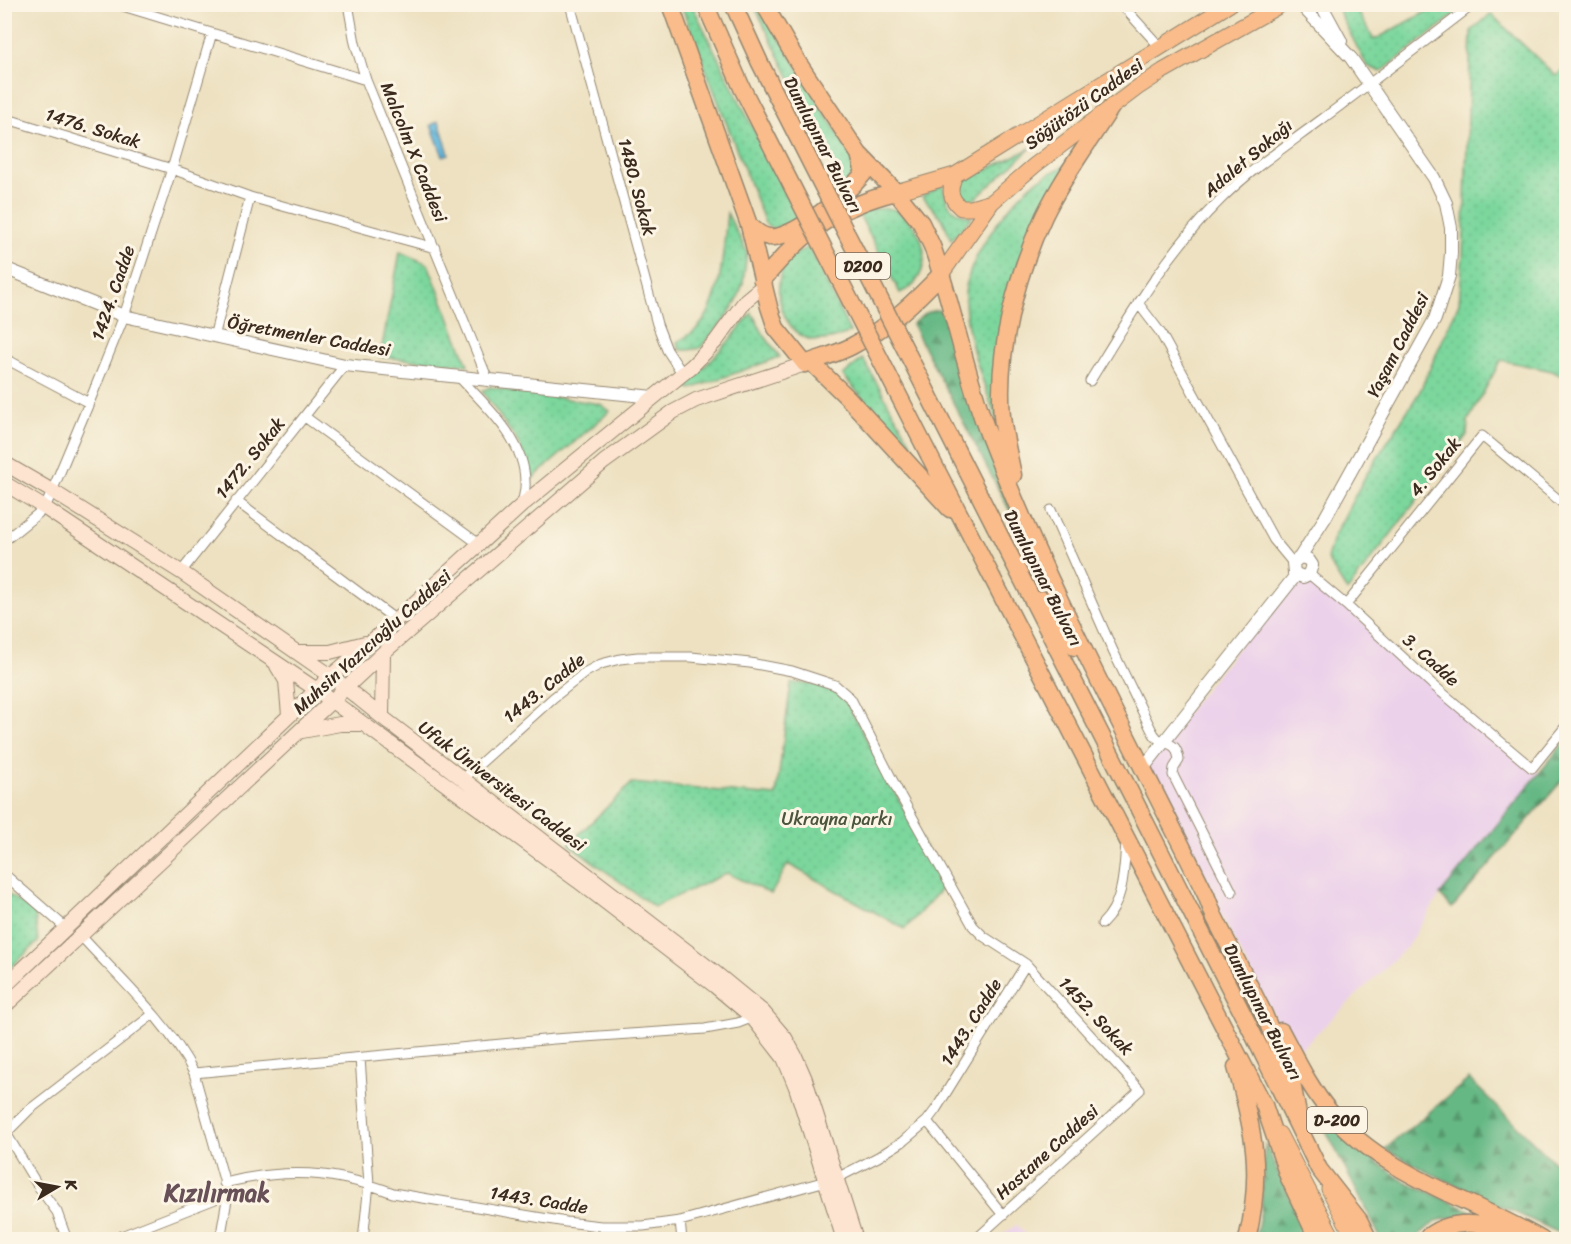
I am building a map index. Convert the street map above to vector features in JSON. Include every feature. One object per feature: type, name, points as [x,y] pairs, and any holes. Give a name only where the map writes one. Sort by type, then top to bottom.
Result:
[{"type":"highway","points":[[670,4],[749,225],[776,328],[808,363],[848,398],[966,527]]},
{"type":"highway","points":[[705,4],[742,88],[1264,1105],[1288,1176],[1318,1239]]},
{"type":"highway","name":"Dumlupınar Bulvarı","points":[[734,4],[765,73],[1319,1169],[1359,1220],[1369,1239]]},
{"type":"highway","name":"Dumlupınar Bulvarı","points":[[764,4],[797,60],[859,154],[896,192],[921,224],[942,273],[962,352],[986,427],[1018,508]]},
{"type":"highway","points":[[1112,106],[1044,216],[1021,273],[1002,370],[1002,416],[1018,508],[1107,699],[1144,767],[1214,916],[1264,1014],[1292,1083],[1302,1135]]},
{"type":"highway","points":[[749,225],[760,234],[770,237],[783,236],[820,213],[853,187],[864,173],[859,154]]},
{"type":"highway","points":[[763,284],[799,241],[826,220],[850,207],[896,192]]},
{"type":"highway","points":[[808,363],[850,347],[882,329],[905,311],[942,273]]},
{"type":"highway","points":[[995,526],[1107,699]]},
{"type":"highway","name":"D-200","points":[[1214,916],[1245,959],[1315,1093],[1344,1127],[1386,1158],[1435,1188],[1518,1225],[1542,1239]]},
{"type":"highway","points":[[1226,1031],[1252,1125],[1256,1151],[1255,1198],[1247,1239]]},
{"type":"highway","points":[[1424,1239],[1441,1229],[1459,1224],[1476,1224],[1502,1232],[1513,1239]]},
{"type":"main road","name":"Söğütözü Caddesi","points":[[896,192],[955,175],[1230,4]]},
{"type":"main road","name":"Söğütözü Caddesi","points":[[942,273],[992,202],[1035,165],[1112,106],[1163,71],[1282,4]]},
{"type":"main road","points":[[955,175],[950,186],[951,193],[953,201],[961,208],[992,202]]},
{"type":"main road","name":"Muhsin Yazıcıoğlu Caddesi","points":[[4,987],[331,676],[522,505],[682,374],[716,340],[746,300],[763,284]]},
{"type":"main road","name":"Muhsin Yazıcıoğlu Caddesi","points":[[4,1007],[383,653],[604,462],[673,412],[696,400],[808,363]]},
{"type":"main road","name":"Ufuk Üniversitesi Caddesi","points":[[4,463],[181,572],[331,676],[381,717],[737,989],[758,1015]]},
{"type":"main road","name":"Ufuk Üniversitesi Caddesi","points":[[4,483],[45,508],[333,701],[758,1015],[785,1038],[805,1079],[844,1239]]},
{"type":"main road","points":[[296,652],[330,652],[370,641]]},
{"type":"main road","points":[[381,717],[383,653]]},
{"type":"main road","points":[[273,660],[286,681],[289,715]]},
{"type":"main road","points":[[300,731],[340,724],[363,724]]},
{"type":"main road","points":[[453,789],[463,779]]},
{"type":"main road","points":[[1264,1105],[1334,1239]]},
{"type":"main road","points":[[1319,1169],[1355,1239]]},
{"type":"main road","name":"Ufuk Üniversitesi Caddesi","points":[[831,1179],[856,1239]]},
{"type":"street","name":"Malcolm X Caddesi","points":[[116,4],[366,80],[488,380]]},
{"type":"street","points":[[348,4],[355,42],[366,80]]},
{"type":"street","name":"1480. Sokak","points":[[570,4],[657,324],[667,350],[682,374]]},
{"type":"street","points":[[1121,4],[1160,47]]},
{"type":"street","name":"Yaşam Caddesi","points":[[1144,767],[1302,566],[1324,518],[1435,319],[1449,276],[1451,228],[1446,203],[1434,178],[1351,58],[1300,4]]},
{"type":"street","name":"Yaşam Caddesi","points":[[1321,4],[1351,58]]},
{"type":"street","name":"Adalet Sokağı","points":[[1090,381],[1138,303],[1176,250],[1220,200],[1243,178],[1474,4]]},
{"type":"street","name":"1424. Cadde","points":[[4,541],[45,508],[89,403],[124,316],[172,169],[212,33]]},
{"type":"street","name":"1476. Sokak","points":[[4,118],[172,169],[250,197],[435,248]]},
{"type":"street","points":[[214,337],[250,197]]},
{"type":"street","name":"Öğretmenler Caddesi","points":[[4,268],[124,316],[345,365],[653,397]]},
{"type":"street","name":"3. Cadde","points":[[1138,303],[1160,332],[1274,540],[1432,685],[1532,768],[1566,726]]},
{"type":"street","points":[[4,358],[89,403]]},
{"type":"street","name":"1472. Sokak","points":[[181,572],[345,365]]},
{"type":"street","points":[[460,378],[498,422],[521,456],[526,483],[522,505]]},
{"type":"street","points":[[305,417],[478,544]]},
{"type":"street","name":"4. Sokak","points":[[1346,605],[1482,436],[1566,506]]},
{"type":"street","points":[[236,501],[396,620]]},
{"type":"street","points":[[1052,510],[1113,651],[1146,720],[1156,738],[1165,740],[1176,749],[1179,760],[1173,768],[1173,775],[1232,892]]},
{"type":"street","name":"1443. Cadde","points":[[224,1183],[271,1173],[322,1173],[369,1184],[393,1193],[566,1222],[601,1226],[643,1226],[680,1221],[831,1179],[878,1157],[902,1142],[927,1121],[1026,964],[983,936],[973,926],[850,699],[835,685],[800,673],[750,663],[691,657],[620,658],[586,672],[553,698],[463,779]]},
{"type":"street","points":[[1102,924],[1112,915],[1118,901],[1123,876],[1126,837]]},
{"type":"street","points":[[4,874],[66,928]]},
{"type":"street","points":[[81,936],[186,1056],[194,1073],[228,1194],[220,1239]]},
{"type":"street","name":"1452. Sokak","points":[[1026,964],[1140,1090]]},
{"type":"street","points":[[67,1239],[57,1212],[5,1132],[29,1110],[152,1015]]},
{"type":"street","points":[[194,1073],[554,1039],[705,1029],[724,1027],[758,1015]]},
{"type":"street","points":[[360,1058],[369,1184],[363,1239]]},
{"type":"street","name":"Hastane Caddesi","points":[[975,1239],[1140,1090]]},
{"type":"street","points":[[927,1121],[1003,1215]]},
{"type":"street","points":[[111,1239],[228,1194]]},
{"type":"street","points":[[680,1221],[682,1239]]},
{"type":"shaded area","points":[[1309,574],[1433,685],[1539,773],[1440,895],[1407,947],[1294,1055],[1144,767],[1296,575],[1303,577],[1317,588]]},
{"type":"shaded area","points":[[1017,1225],[1029,1239],[995,1239]]},
{"type":"green space","points":[[681,5],[692,5],[799,221],[776,231],[765,223]]},
{"type":"green space","points":[[754,5],[760,5],[858,167],[844,188]]},
{"type":"green space","points":[[1338,5],[1361,5],[1356,8],[1374,40],[1439,5],[1467,5],[1381,72],[1367,66],[1341,16]]},
{"type":"green space","points":[[1491,14],[1556,76],[1566,66],[1566,378],[1552,371],[1501,360],[1468,421],[1467,435],[1347,591],[1327,559],[1333,538],[1366,475],[1419,393],[1459,303],[1463,256],[1471,31]]},
{"type":"green space","points":[[1031,148],[975,199],[968,203],[962,201],[958,189],[962,182]]},
{"type":"green space","points":[[1068,163],[1013,281],[1000,430],[972,347],[966,313],[967,282],[979,252],[988,237],[1019,197],[1033,183]]},
{"type":"green space","points":[[943,185],[951,207],[959,213],[972,217],[951,240],[943,220],[922,196]]},
{"type":"green space","points":[[871,209],[893,209],[904,216],[912,223],[922,242],[924,263],[921,273],[914,285],[900,293],[858,212]]},
{"type":"green space","points":[[727,213],[747,252],[743,283],[737,300],[726,318],[700,348],[680,350],[677,342],[693,332],[703,321],[716,293]]},
{"type":"green space","points":[[809,247],[850,332],[846,334],[823,340],[804,337],[788,323],[783,313],[779,291],[782,271],[791,257]]},
{"type":"green space","points":[[400,252],[428,264],[468,365],[380,357]]},
{"type":"green space","points":[[936,310],[943,311],[1016,523],[912,324],[926,313]]},
{"type":"green space","points":[[752,313],[780,357],[691,389],[686,386],[728,342]]},
{"type":"green space","points":[[863,359],[939,492],[843,375]]},
{"type":"green space","points":[[490,387],[600,404],[610,411],[532,479],[518,442],[482,391]]},
{"type":"green space","name":"Ukrayna parkı","points":[[791,683],[823,686],[836,693],[848,705],[945,885],[905,929],[788,864],[771,894],[727,873],[654,907],[569,844],[632,783],[776,796]]},
{"type":"green space","points":[[1566,740],[1566,776],[1452,908],[1440,895]]},
{"type":"green space","points":[[5,892],[35,913],[38,942],[10,968],[5,963]]},
{"type":"green space","points":[[1469,1079],[1566,1174],[1566,1236],[1426,1171],[1385,1149]]},
{"type":"green space","points":[[1315,1109],[1352,1144],[1402,1180],[1475,1213],[1436,1221],[1414,1239],[1381,1239]]},
{"type":"green space","points":[[1265,1143],[1309,1239],[1255,1240],[1261,1211]]},
{"type":"green space","points":[[1475,1232],[1499,1240],[1441,1240],[1449,1235]]},
{"type":"water","points":[[439,121],[449,154],[443,156],[431,125]]},
{"type":"district","name":"Kızılırmak","points":[[217,1193]]}]
